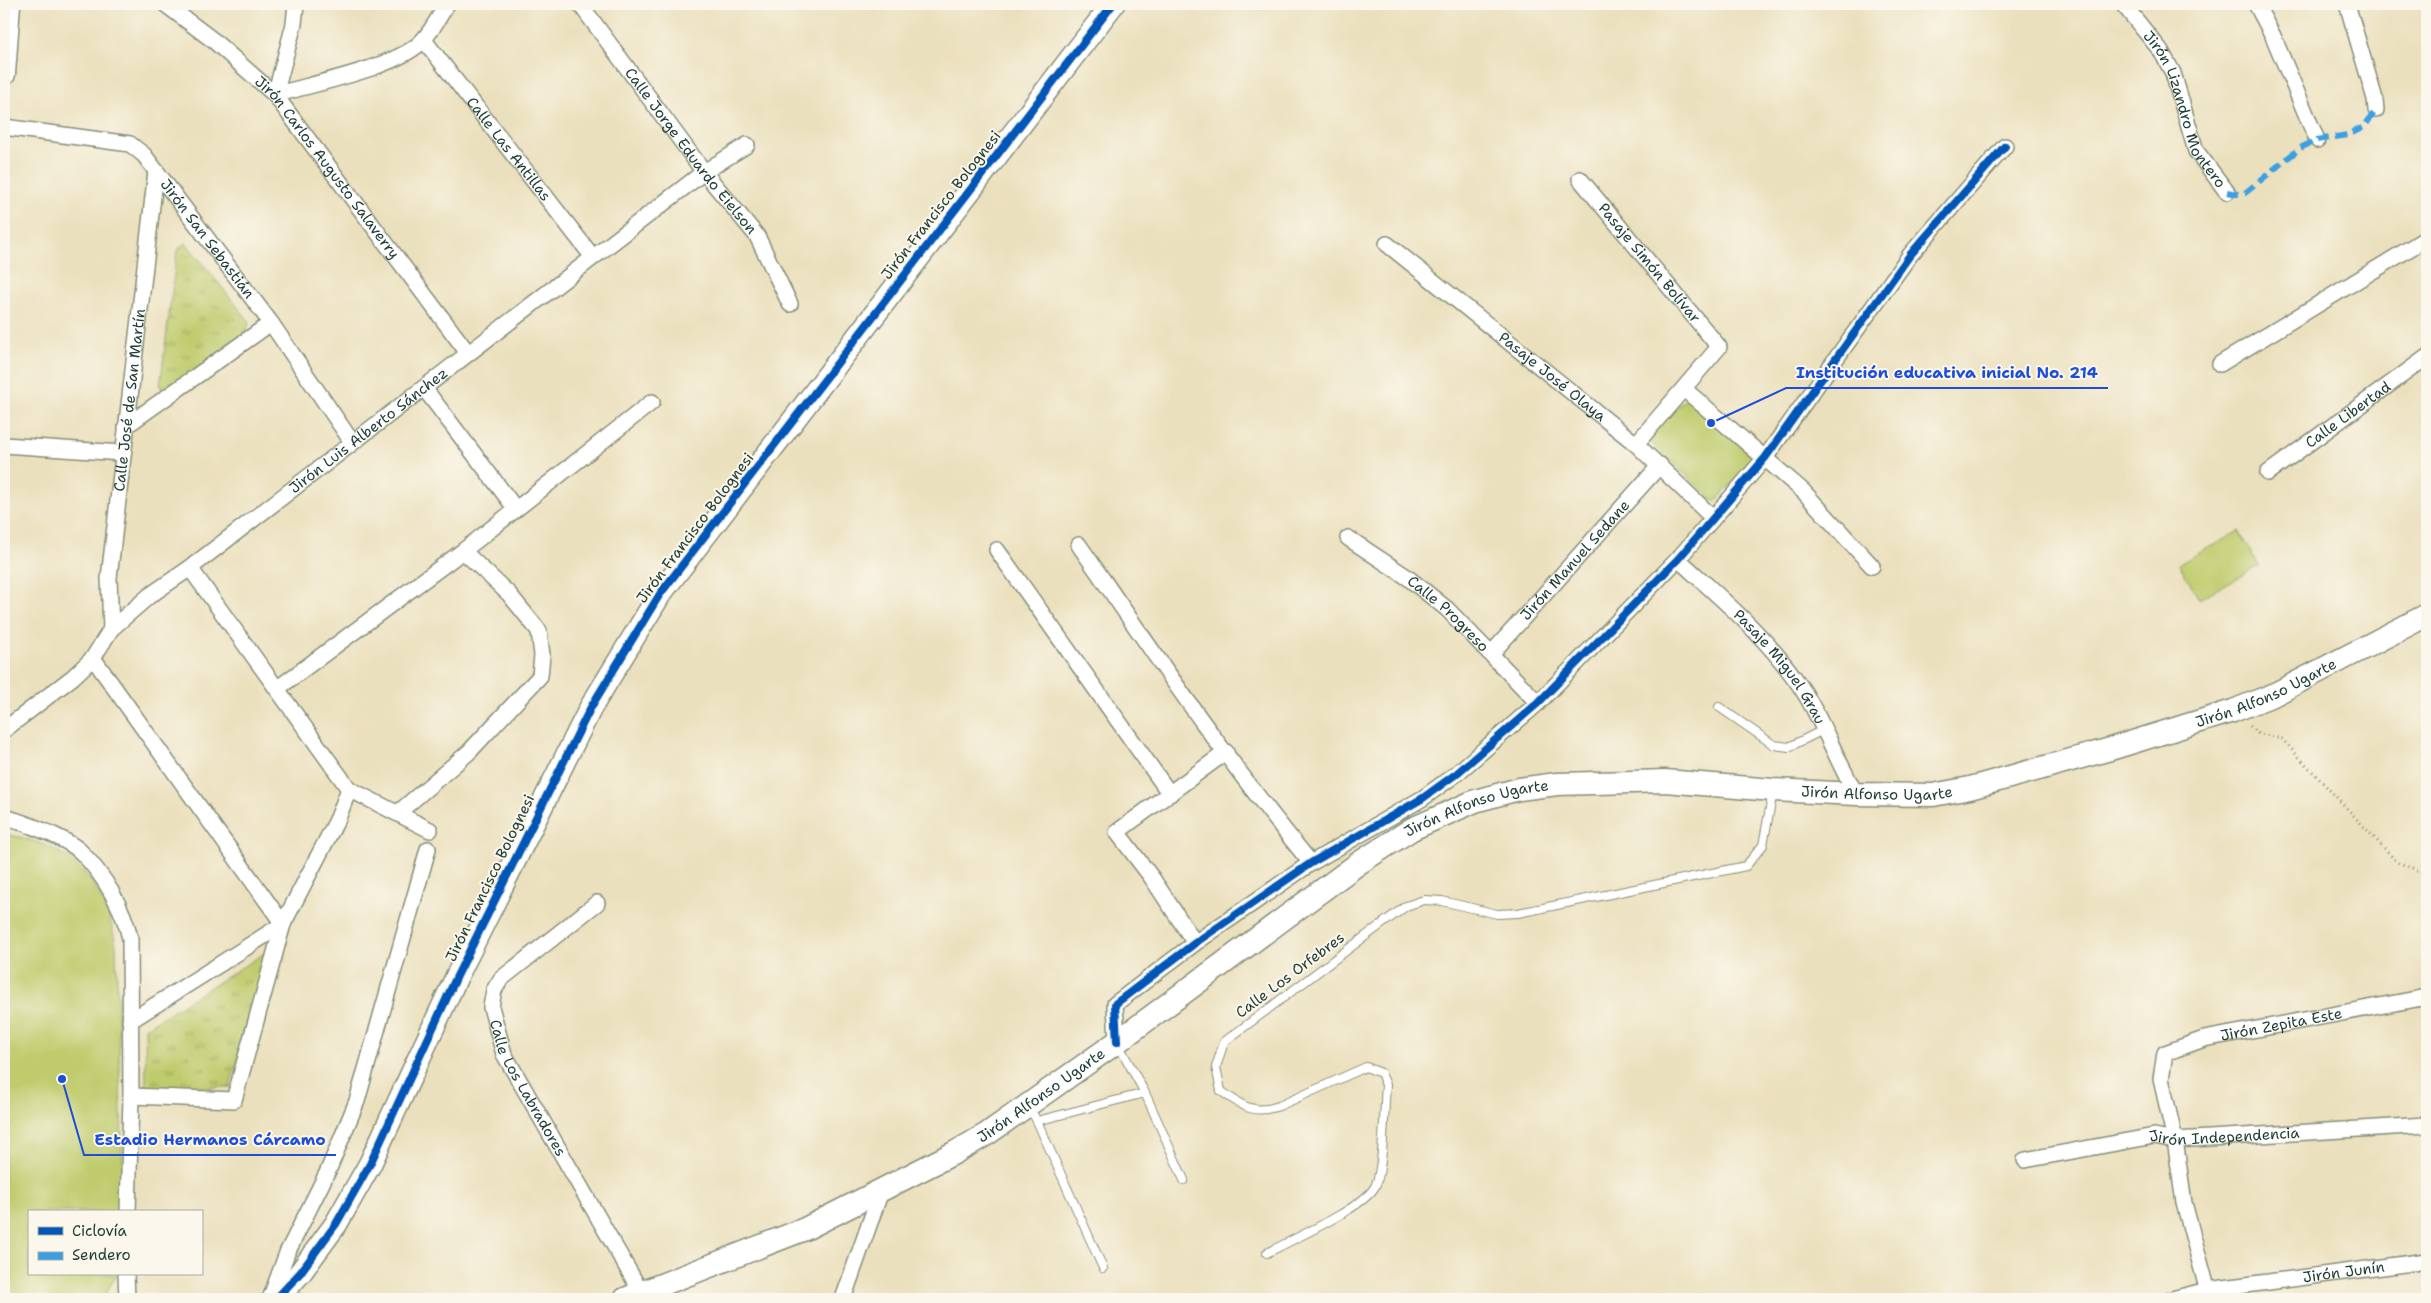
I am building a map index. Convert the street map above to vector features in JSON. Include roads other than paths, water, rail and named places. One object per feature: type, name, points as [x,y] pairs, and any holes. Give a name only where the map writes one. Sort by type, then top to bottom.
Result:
[{"type":"main road","points":[[4,74],[9,4]]},
{"type":"main road","name":"Jirón Francisco Bolognesi","points":[[276,1299],[300,1273],[336,1224],[370,1164],[457,976],[591,707],[660,594],[1112,4]]},
{"type":"main road","name":"Jirón Alfonso Ugarte","points":[[637,1297],[797,1232],[1032,1113],[1117,1042],[1359,863],[1412,829],[1475,801],[1519,789],[1557,784],[1665,781],[1773,790],[1856,794],[1932,795],[1970,788],[2107,750],[2233,711],[2275,694],[2427,615]]},
{"type":"street","name":"Jirón Carlos Augusto Salaverry","points":[[165,4],[221,47],[275,95],[468,352]]},
{"type":"street","points":[[275,95],[294,24],[296,4]]},
{"type":"street","points":[[275,95],[383,64],[404,55],[424,40],[447,4]]},
{"type":"street","name":"Calle Jorge Eduardo Eielson","points":[[580,4],[704,172],[757,236],[790,304]]},
{"type":"street","name":"Jirón Lizandro Montero","points":[[2123,4],[2161,51],[2173,73],[2196,151],[2228,192]]},
{"type":"street","points":[[2256,4],[2273,36],[2316,140]]},
{"type":"street","points":[[2348,4],[2376,110]]},
{"type":"street","name":"Calle Las Antillas","points":[[424,40],[592,256]]},
{"type":"street","name":"Jirón San Sebastián","points":[[4,127],[130,144],[144,155],[271,323],[352,442]]},
{"type":"street","name":"Jirón Luis Alberto Sánchez","points":[[4,730],[93,658],[111,629],[149,596],[190,568],[592,256],[704,172],[747,145]]},
{"type":"street","points":[[1117,1042],[1116,1004],[1195,943],[1311,863],[1423,798],[1456,774],[1538,703],[1678,559],[1764,458],[1910,255],[2005,146]]},
{"type":"street","name":"Calle José de San Martín","points":[[111,629],[109,578],[156,171]]},
{"type":"street","name":"Pasaje Simón Bolívar","points":[[1580,179],[1719,347],[1684,389]]},
{"type":"street","points":[[2220,364],[2427,238]]},
{"type":"street","name":"Pasaje José Olaya","points":[[1387,244],[1636,444],[1712,517]]},
{"type":"street","points":[[126,426],[271,323]]},
{"type":"street","name":"Calle Libertad","points":[[2268,472],[2427,358]]},
{"type":"street","points":[[424,388],[514,508]]},
{"type":"street","points":[[1636,444],[1684,389],[1803,491],[1872,566]]},
{"type":"street","points":[[278,688],[463,551],[514,508],[652,402]]},
{"type":"street","points":[[4,445],[122,453]]},
{"type":"street","name":"Jirón Manuel Sedane","points":[[1491,654],[1660,465]]},
{"type":"street","name":"Calle Progreso","points":[[1348,538],[1407,577],[1447,609],[1538,703]]},
{"type":"street","points":[[1079,544],[1173,680],[1281,827],[1311,863]]},
{"type":"street","points":[[997,550],[1170,794]]},
{"type":"street","points":[[399,812],[470,752],[540,676],[542,656],[539,631],[508,594],[463,551]]},
{"type":"street","name":"Pasaje Miguel Grau","points":[[1678,559],[1740,614],[1804,692],[1856,794]]},
{"type":"street","points":[[190,568],[349,789],[399,812],[430,830]]},
{"type":"street","points":[[93,658],[283,924]]},
{"type":"street","points":[[4,715],[19,719]]},
{"type":"street","points":[[1195,943],[1152,878],[1116,832],[1226,752]]},
{"type":"street","points":[[131,1096],[234,1100],[283,924],[338,818],[349,789]]},
{"type":"street","points":[[4,817],[28,823],[80,851],[110,890],[126,922],[130,938],[131,1096],[128,1210]]},
{"type":"street","points":[[1344,845],[1359,863]]},
{"type":"street","points":[[270,1299],[287,1253],[328,1171],[357,1101],[428,850]]},
{"type":"street","name":"Calle Los Labradores","points":[[596,903],[501,979],[494,990],[491,1007],[504,1054],[637,1297]]},
{"type":"street","points":[[130,1021],[283,924]]},
{"type":"street","name":"Jirón Zepita Este","points":[[2175,1140],[2161,1079],[2165,1052],[2204,1039],[2427,997]]},
{"type":"street","name":"Jirón Independencia","points":[[2025,1160],[2154,1136],[2175,1140],[2427,1126]]},
{"type":"street","points":[[2175,1140],[2184,1203],[2209,1295]]},
{"type":"street","points":[[843,1299],[881,1191]]},
{"type":"street","name":"Jirón Junín","points":[[2172,1299],[2427,1261]]},
{"type":"street","points":[[126,1276],[127,1299]]},
{"type":"lane","points":[[1719,707],[1774,745],[1789,747],[1823,730]]},
{"type":"lane","name":"Calle Los Orfebres","points":[[1267,1253],[1360,1203],[1375,1187],[1379,1172],[1386,1086],[1381,1073],[1366,1066],[1264,1111],[1243,1107],[1220,1091],[1216,1067],[1224,1042],[1406,906],[1424,900],[1442,901],[1497,914],[1518,913],[1746,866],[1763,845],[1773,790]]},
{"type":"lane","points":[[1117,1042],[1145,1093],[1184,1180]]},
{"type":"lane","points":[[1103,1268],[1032,1113],[1145,1093]]},
{"type":"place","name":"Institución educativa inicial No. 214","points":[[1711,423]]},
{"type":"place","name":"Estadio Hermanos Cárcamo","points":[[62,1079]]}]
